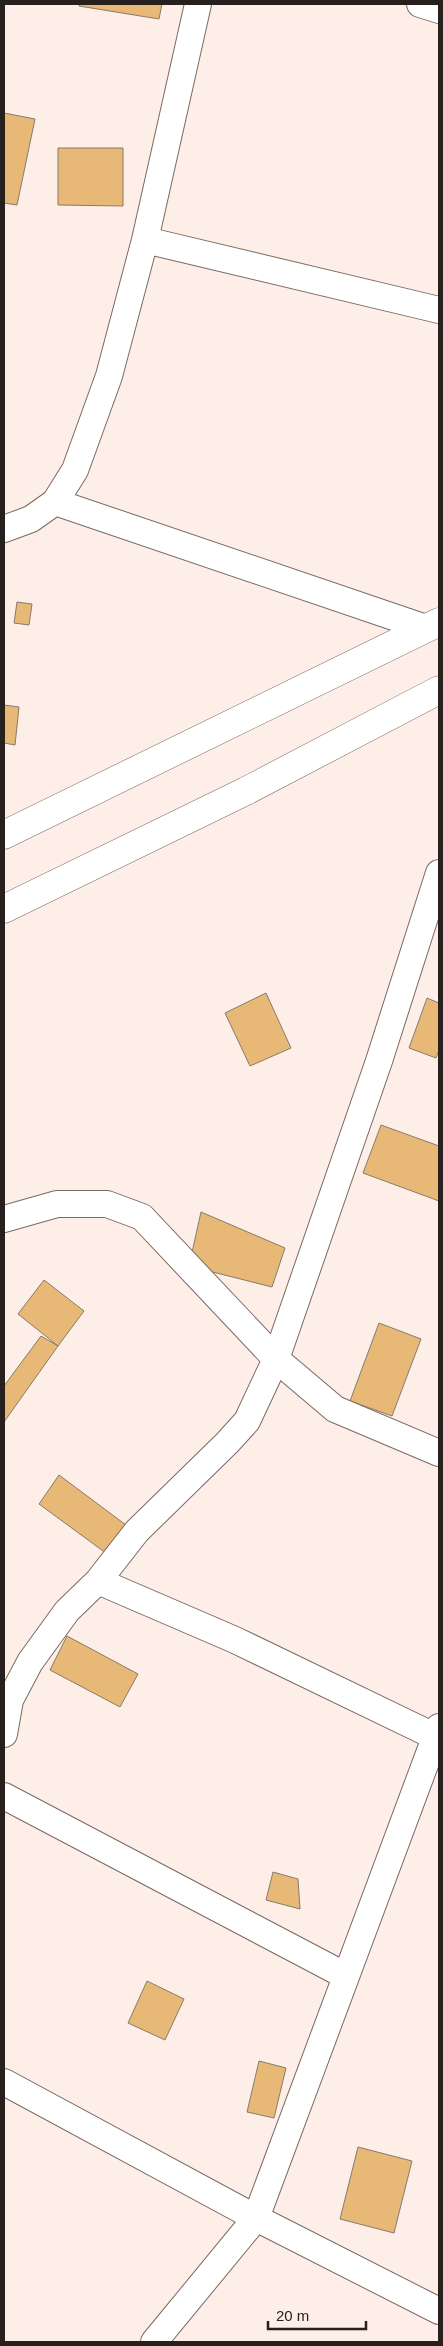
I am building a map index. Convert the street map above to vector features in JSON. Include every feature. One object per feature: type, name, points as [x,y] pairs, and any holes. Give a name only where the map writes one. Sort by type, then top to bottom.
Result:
[{"type":"main road","points":[[4,835],[433,625]]},
{"type":"main road","points":[[4,909],[246,791],[439,690]]},
{"type":"street","points":[[4,528],[31,519],[56,502],[75,470],[109,376],[145,240],[198,4]]},
{"type":"street","points":[[420,4],[439,10]]},
{"type":"street","points":[[145,240],[439,310]]},
{"type":"street","points":[[56,502],[433,625]]},
{"type":"street","points":[[4,1734],[10,1700],[30,1662],[67,1611],[98,1581],[137,1531],[247,1420],[276,1359],[379,1061],[439,873]]},
{"type":"street","points":[[4,1219],[57,1204],[107,1204],[142,1217],[276,1359],[335,1409],[439,1453]]},
{"type":"street","points":[[98,1581],[235,1640],[437,1732],[256,2218],[154,2342]]},
{"type":"street","points":[[4,1796],[346,1976]]},
{"type":"street","points":[[4,2082],[256,2218],[439,2311]]},
{"type":"building","points":[[79,4],[162,4],[159,19],[79,6]]},
{"type":"building","points":[[4,113],[35,119],[17,205],[4,203]]},
{"type":"building","points":[[58,148],[123,148],[123,206],[58,205]]},
{"type":"building","points":[[17,602],[32,604],[29,625],[14,623]]},
{"type":"building","points":[[4,705],[19,707],[15,745],[4,743]]},
{"type":"building","points":[[266,993],[291,1048],[250,1066],[225,1013]]},
{"type":"building","points":[[427,998],[439,1003],[439,1050],[436,1058],[409,1048]]},
{"type":"building","points":[[381,1125],[439,1146],[439,1201],[363,1173]]},
{"type":"building","points":[[201,1212],[285,1248],[272,1287],[189,1266]]},
{"type":"building","points":[[44,1280],[84,1311],[58,1346],[18,1314]]},
{"type":"building","points":[[379,1323],[421,1339],[392,1416],[350,1401]]},
{"type":"building","points":[[41,1336],[58,1346],[4,1422],[4,1386]]},
{"type":"building","points":[[59,1475],[134,1531],[114,1559],[39,1504]]},
{"type":"building","points":[[67,1636],[138,1674],[120,1707],[50,1670]]},
{"type":"building","points":[[273,1872],[298,1879],[300,1909],[266,1900]]},
{"type":"building","points":[[147,1981],[184,1999],[165,2040],[128,2023]]},
{"type":"building","points":[[259,2061],[286,2068],[274,2118],[247,2112]]},
{"type":"building","points":[[358,2147],[412,2161],[394,2233],[340,2219]]}]
